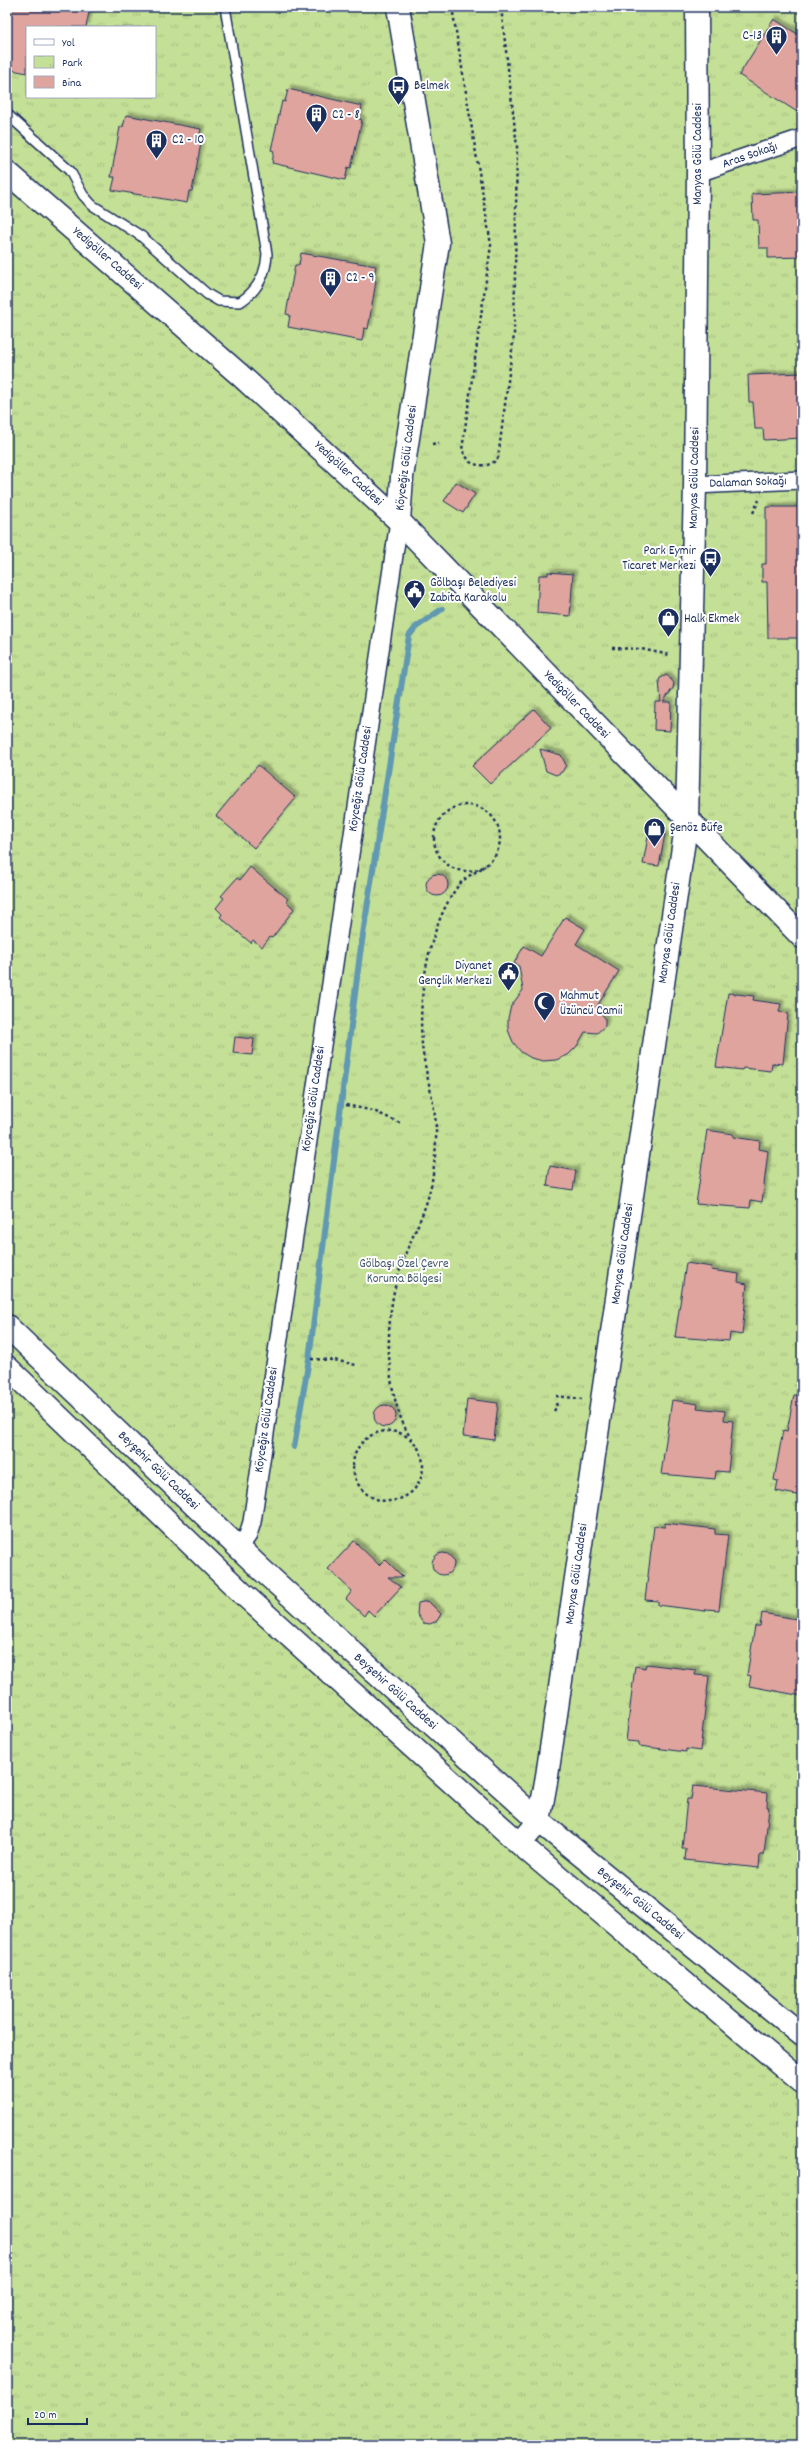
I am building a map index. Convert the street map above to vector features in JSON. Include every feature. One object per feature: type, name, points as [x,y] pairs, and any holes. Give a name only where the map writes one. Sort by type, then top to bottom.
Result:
[{"type":"street","name":"Köyceğiz Gölü Caddesi","points":[[239,1548],[248,1535],[252,1522],[399,521],[402,477],[438,243],[398,7]]},
{"type":"street","name":"Manyas Gölü Caddesi","points":[[520,1844],[539,1821],[549,1768],[687,820],[695,485],[698,173],[697,7]]},
{"type":"street","name":"Aras Sokağı","points":[[698,173],[802,138]]},
{"type":"street","name":"Yedigöller Caddesi","points":[[7,172],[240,375],[399,521],[802,937]]},
{"type":"street","name":"Dalaman Sokağı","points":[[695,485],[802,480]]},
{"type":"street","name":"Beyşehir Gölü Caddesi","points":[[7,1326],[262,1570],[539,1821],[802,2035]]},
{"type":"street","points":[[7,1368],[242,1594],[520,1844],[802,2082]]},
{"type":"street","points":[[200,1553],[221,1531]]},
{"type":"street","points":[[242,1594],[262,1570]]},
{"type":"lane","points":[[7,114],[70,171],[84,195],[92,205],[141,236],[207,294],[219,301],[240,302],[250,294],[261,280],[266,264],[267,254],[225,7]]},
{"type":"path","points":[[452,7],[491,239],[462,450],[470,462],[482,465],[494,463],[498,458],[514,335],[517,147],[501,7]]},
{"type":"path","points":[[432,444],[439,443]]},
{"type":"path","points":[[753,513],[760,499]]},
{"type":"path","points":[[612,648],[642,649],[677,657]]},
{"type":"path","points":[[412,1440],[401,1433],[390,1431],[369,1436],[360,1444],[354,1453],[353,1470],[358,1486],[366,1494],[381,1501],[399,1500],[410,1494],[418,1485],[422,1474],[423,1462],[419,1450],[404,1427],[391,1378],[388,1332],[398,1276],[404,1258],[425,1211],[435,1164],[436,1118],[422,1045],[422,995],[431,948],[448,904],[459,885],[485,866],[492,860],[500,843],[497,824],[492,816],[476,806],[454,807],[445,813],[438,822],[434,833],[435,844],[439,855],[456,869],[467,871],[485,866]]},
{"type":"path","points":[[346,1105],[374,1111],[400,1123]]},
{"type":"path","points":[[312,1359],[334,1360],[356,1365]]},
{"type":"path","points":[[556,1396],[585,1400]]},
{"type":"path","points":[[554,1411],[557,1406],[556,1400]]},
{"type":"green space","name":"Gölbaşı Özel Çevre Koruma Bölgesi","points":[[7,7],[802,7],[802,2445],[7,2445]]},
{"type":"building","points":[[7,7],[90,7],[86,26],[26,26],[26,73],[7,69]]},
{"type":"building","name":"C-13","points":[[774,19],[802,37],[802,115],[739,75]]},
{"type":"building","name":"C2 - 8","points":[[288,89],[362,106],[359,119],[362,120],[351,168],[348,167],[345,180],[272,163],[274,151],[271,150],[282,101],[285,102]]},
{"type":"building","name":"C2 - 10","points":[[126,115],[201,129],[198,143],[201,143],[192,191],[189,191],[187,203],[112,190],[115,177],[111,177],[120,127],[123,127]]},
{"type":"building","points":[[802,192],[802,257],[768,258],[768,248],[759,248],[758,220],[753,220],[752,194]]},
{"type":"building","name":"C2 - 9","points":[[301,253],[376,266],[373,280],[376,281],[368,329],[364,328],[362,341],[288,327],[290,315],[286,314],[295,265],[299,265]]},
{"type":"building","points":[[802,373],[802,438],[764,440],[763,429],[755,429],[753,402],[749,402],[748,375]]},
{"type":"building","points":[[456,482],[475,494],[463,513],[444,501]]},
{"type":"building","points":[[766,507],[802,507],[802,638],[768,638],[767,582],[762,582],[762,564],[766,564]]},
{"type":"building","points":[[548,572],[573,574],[570,616],[537,613],[539,575],[548,575]]},
{"type":"building","points":[[667,675],[674,683],[673,688],[663,702],[671,702],[670,731],[654,730],[655,702],[661,702],[659,681],[660,678]]},
{"type":"building","points":[[534,709],[551,728],[490,784],[472,766]]},
{"type":"building","points":[[540,749],[561,755],[566,765],[562,772],[556,775],[546,771]]},
{"type":"building","points":[[258,765],[296,798],[254,848],[216,816]]},
{"type":"building","points":[[649,831],[665,834],[659,866],[643,864]]},
{"type":"building","points":[[250,867],[288,899],[286,901],[294,909],[272,938],[270,937],[262,947],[253,940],[251,943],[220,917],[222,914],[216,908],[224,898],[221,896],[237,878],[240,880]]},
{"type":"building","points":[[433,874],[441,874],[448,881],[448,889],[441,896],[433,896],[426,889],[426,881]]},
{"type":"building","points":[[565,917],[585,929],[576,944],[619,971],[596,1008],[605,1018],[605,1026],[597,1033],[585,1032],[577,1046],[568,1055],[556,1060],[543,1061],[531,1058],[521,1052],[513,1042],[508,1030],[508,1018],[511,1006],[523,990],[519,966],[514,963],[524,946],[541,956]]},
{"type":"building","points":[[728,993],[754,996],[753,1000],[781,1004],[779,1012],[788,1013],[783,1064],[772,1063],[771,1071],[716,1067]]},
{"type":"building","points":[[235,1037],[254,1039],[252,1055],[233,1053]]},
{"type":"building","points":[[707,1130],[733,1134],[733,1137],[760,1141],[759,1149],[768,1151],[762,1202],[751,1200],[750,1208],[696,1204]]},
{"type":"building","points":[[550,1166],[576,1171],[573,1190],[547,1186]]},
{"type":"building","points":[[686,1263],[712,1267],[711,1270],[739,1274],[738,1282],[747,1284],[742,1335],[730,1333],[729,1341],[675,1337]]},
{"type":"building","points":[[794,1395],[802,1395],[802,1496],[776,1491],[778,1481],[774,1480],[783,1430],[787,1431]]},
{"type":"building","points":[[467,1399],[498,1403],[494,1440],[463,1436]]},
{"type":"building","points":[[672,1400],[698,1404],[697,1408],[725,1411],[724,1420],[733,1421],[728,1472],[716,1471],[715,1479],[661,1474]]},
{"type":"building","points":[[381,1405],[389,1405],[396,1412],[396,1420],[389,1427],[381,1427],[374,1420],[374,1412]]},
{"type":"building","points":[[665,1523],[715,1529],[715,1534],[728,1535],[719,1610],[706,1609],[705,1611],[658,1605],[658,1601],[645,1600],[654,1526],[665,1527]]},
{"type":"building","points":[[354,1541],[379,1565],[385,1559],[403,1577],[388,1577],[401,1587],[374,1616],[368,1610],[364,1616],[346,1599],[352,1591],[328,1569]]},
{"type":"building","points":[[439,1553],[447,1553],[454,1560],[454,1568],[447,1575],[439,1575],[432,1568],[432,1560]]},
{"type":"building","points":[[428,1601],[441,1614],[437,1621],[430,1624],[423,1623],[417,1614],[418,1603]]},
{"type":"building","points":[[762,1613],[802,1620],[802,1696],[749,1686],[751,1676],[747,1675],[755,1626],[760,1626]]},
{"type":"building","points":[[646,1664],[696,1670],[695,1675],[709,1676],[700,1751],[686,1749],[686,1752],[639,1746],[639,1742],[626,1741],[635,1666],[645,1668]]},
{"type":"building","points":[[693,1786],[768,1793],[767,1807],[769,1807],[764,1855],[760,1855],[759,1868],[685,1860],[686,1849],[682,1849],[687,1799],[691,1799]]},
{"type":"waterway","points":[[294,1447],[309,1359],[360,954],[409,636],[416,627],[442,609]]},
{"type":"place","name":"C-13","points":[[777,56]]},
{"type":"place","name":"Belmek","points":[[399,106]]},
{"type":"place","name":"C2 - 8","points":[[316,134]]},
{"type":"place","name":"C2 - 10","points":[[156,160]]},
{"type":"place","name":"C2 - 9","points":[[331,298]]},
{"type":"place","name":"Park Eymir Ticaret Merkezi","points":[[711,578]]},
{"type":"place","name":"Gölbaşı Belediyesi Zabita Karakolu","points":[[415,610]]},
{"type":"place","name":"Halk Ekmek","points":[[669,638]]},
{"type":"place","name":"Şenöz Büfe","points":[[654,848]]},
{"type":"place","name":"Diyanet Gençlik Merkezi","points":[[508,992]]},
{"type":"place","name":"Mahmut Üzüncü Camii","points":[[544,1022]]}]
